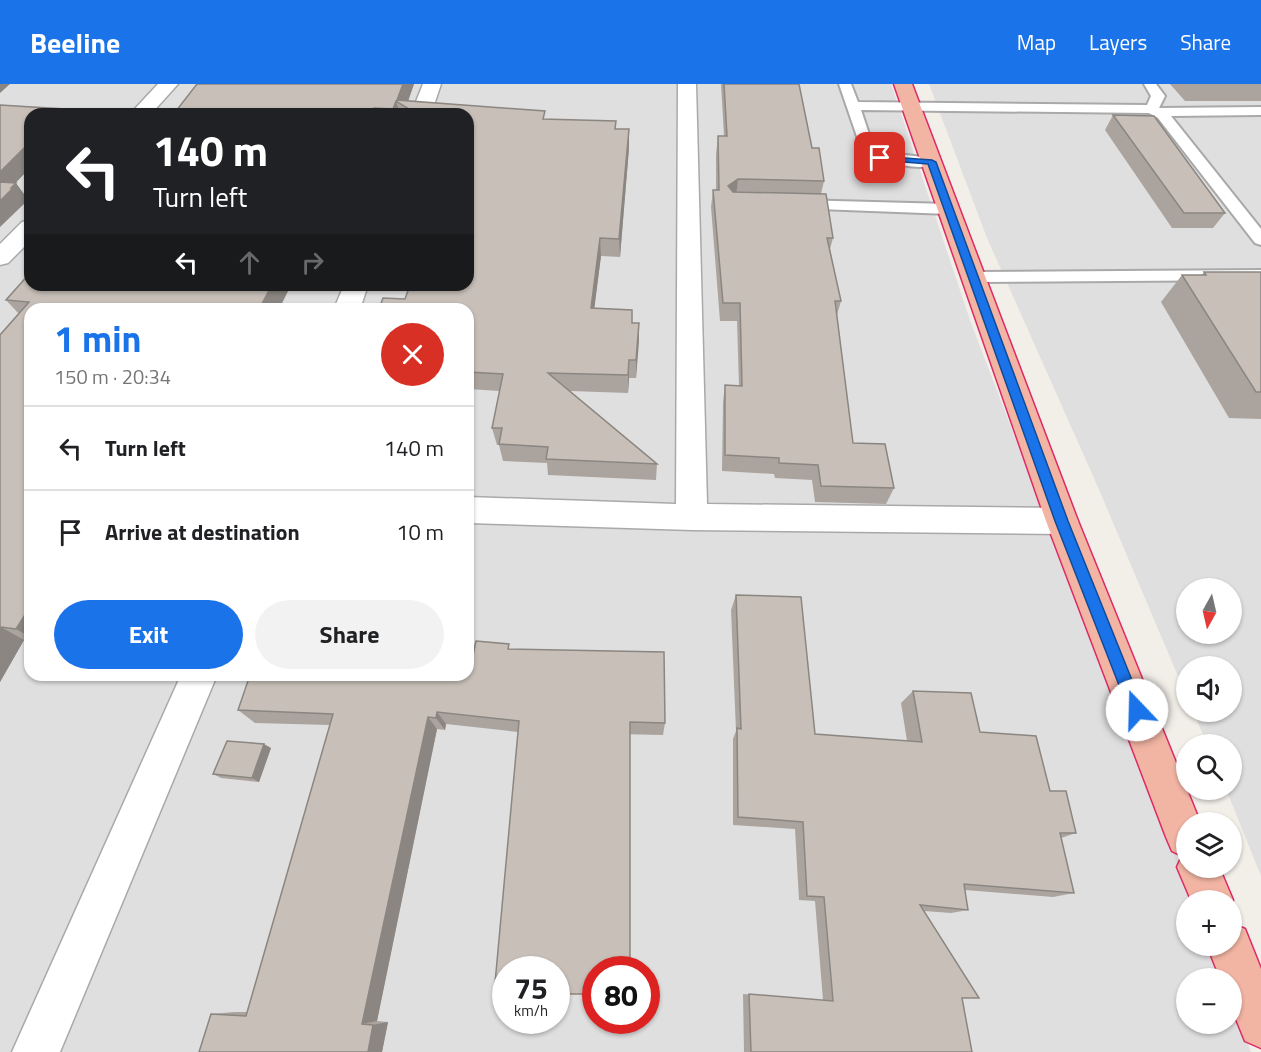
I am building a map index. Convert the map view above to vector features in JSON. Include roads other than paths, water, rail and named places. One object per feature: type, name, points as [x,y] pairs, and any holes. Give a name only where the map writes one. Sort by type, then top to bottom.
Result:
[{"type":"highway","points":[[907,95],[1062,521],[1176,812]]},
{"type":"highway","points":[[1233,956],[1261,1025]]},
{"type":"street","points":[[146,108],[169,84]]},
{"type":"street","points":[[423,108],[432,84]]},
{"type":"street","points":[[687,84],[692,517]]},
{"type":"street","points":[[0,258],[24,233]]},
{"type":"street","points":[[474,510],[692,517],[1062,521]]},
{"type":"street","points":[[36,1052],[196,681]]},
{"type":"lane","points":[[844,84],[868,151],[880,158],[895,161],[932,162]]},
{"type":"lane","points":[[1150,84],[1158,96],[1155,110]]},
{"type":"lane","points":[[850,106],[907,95],[1155,110],[1261,111]]},
{"type":"lane","points":[[1155,110],[1261,240]]},
{"type":"lane","points":[[783,205],[949,209]]},
{"type":"lane","points":[[974,277],[1261,275]]}]
